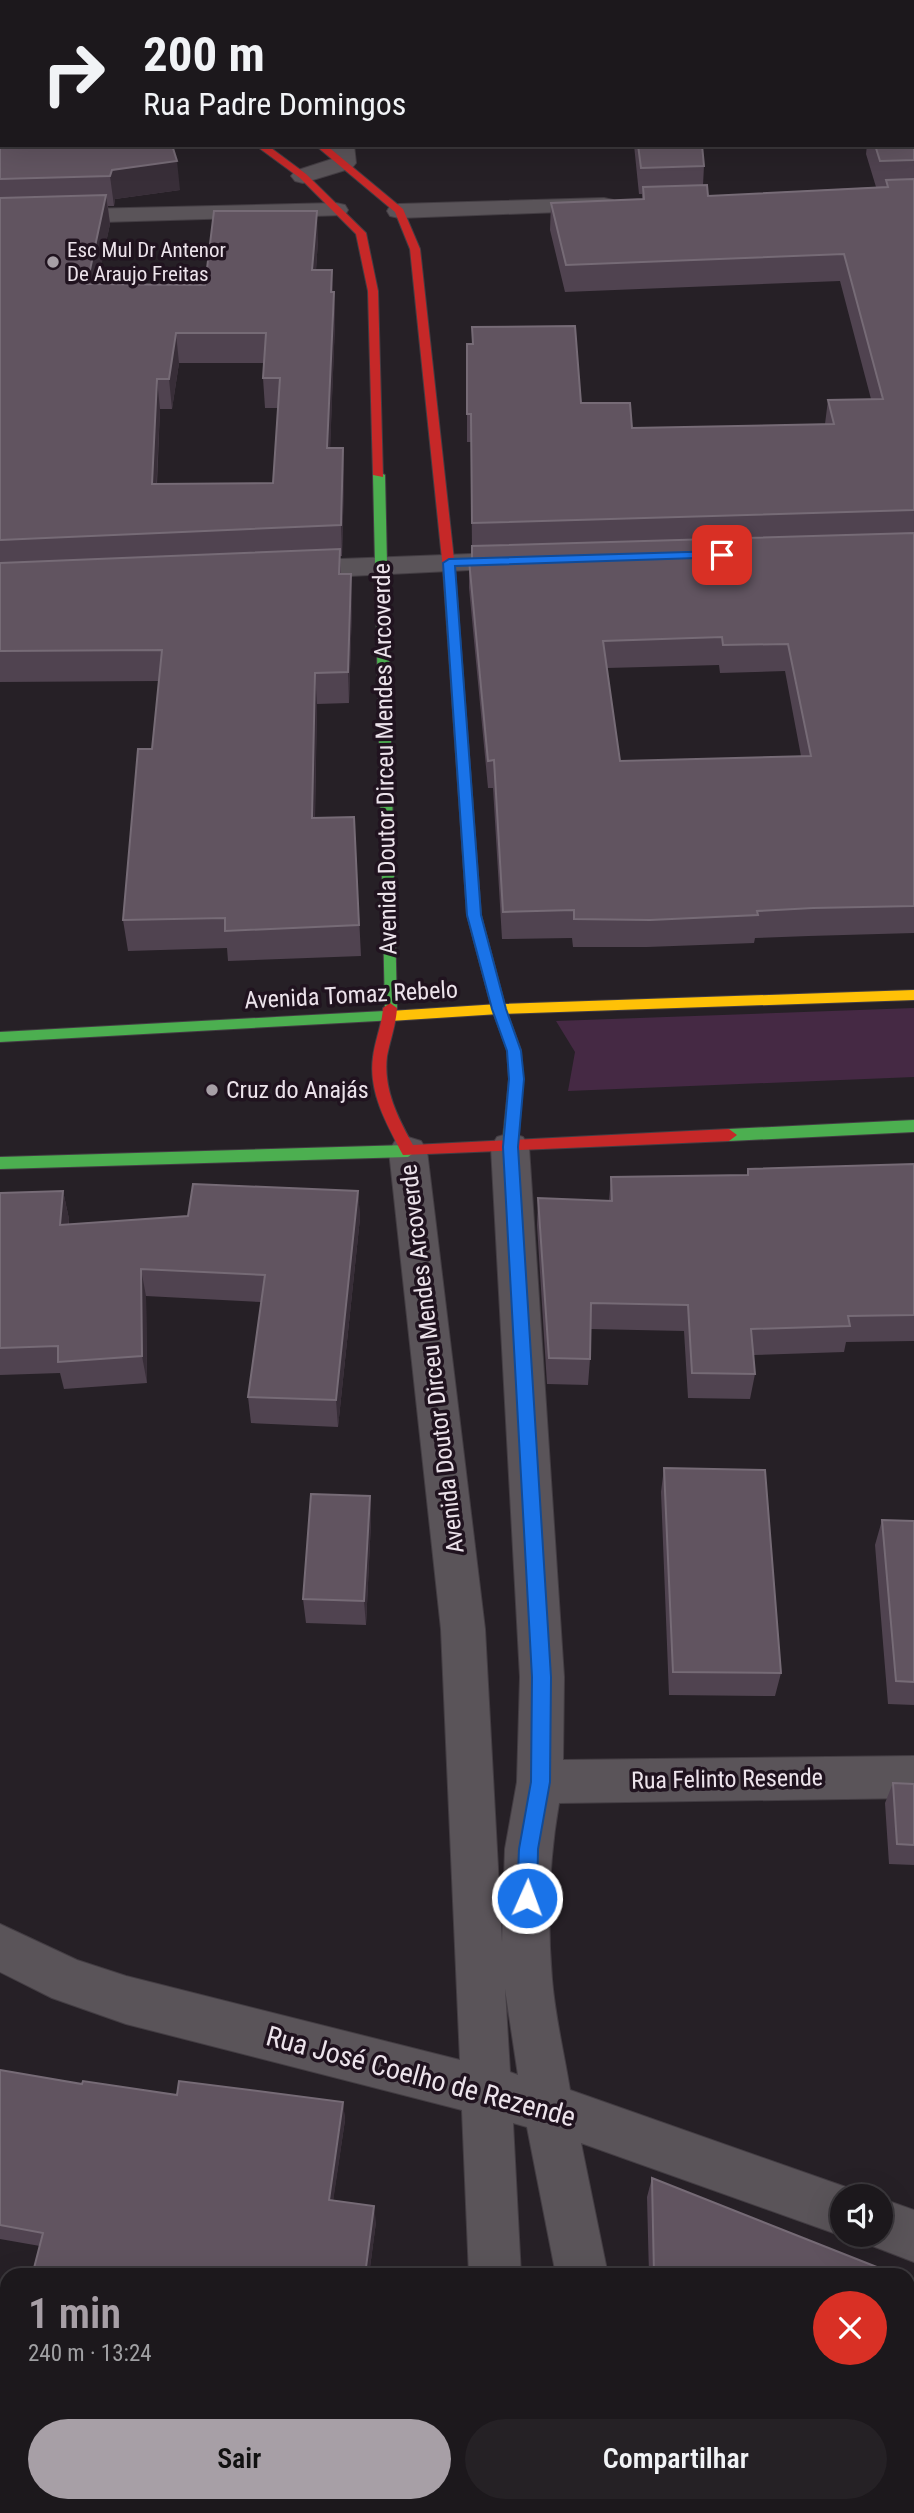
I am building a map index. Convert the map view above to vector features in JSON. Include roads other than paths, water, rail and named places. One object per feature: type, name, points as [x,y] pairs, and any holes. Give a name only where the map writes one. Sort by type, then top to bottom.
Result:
[{"type":"main road","name":"Avenida Doutor Dirceu Mendes Arcoverde","points":[[263,147],[303,176],[361,233],[379,290],[390,1016],[379,1081],[388,1111],[408,1151]]},
{"type":"main road","points":[[325,147],[343,154],[399,211],[415,249],[414,287],[449,563],[474,915],[499,1009],[514,1051],[516,1079],[510,1147]]},
{"type":"main road","name":"Avenida Tomaz Rebelo","points":[[0,1037],[499,1009],[914,995]]},
{"type":"main road","points":[[0,1163],[510,1147],[914,1126]]},
{"type":"street","points":[[303,176],[343,154]]},
{"type":"street","points":[[399,211],[622,205]]},
{"type":"street","points":[[0,218],[336,210]]},
{"type":"street","points":[[259,571],[545,560]]},
{"type":"street","points":[[510,1147],[542,1677],[540,1782],[528,1849],[527,1982],[548,2107],[581,2268]]},
{"type":"street","name":"Avenida Doutor Dirceu Mendes Arcoverde","points":[[408,1151],[463,1629],[495,2268]]},
{"type":"street","name":"Rua Felinto Resende","points":[[540,1782],[914,1777]]},
{"type":"street","name":"Rua José Coelho de Rezende","points":[[0,1947],[69,1981],[126,2000],[548,2107],[830,2206]]},
{"type":"street","points":[[893,2229],[914,2236]]},
{"type":"place","name":"Esc Mul Dr Antenor De Araujo Freitas","points":[[53,262]]},
{"type":"place","name":"Cruz do Anajás","points":[[212,1090]]}]
